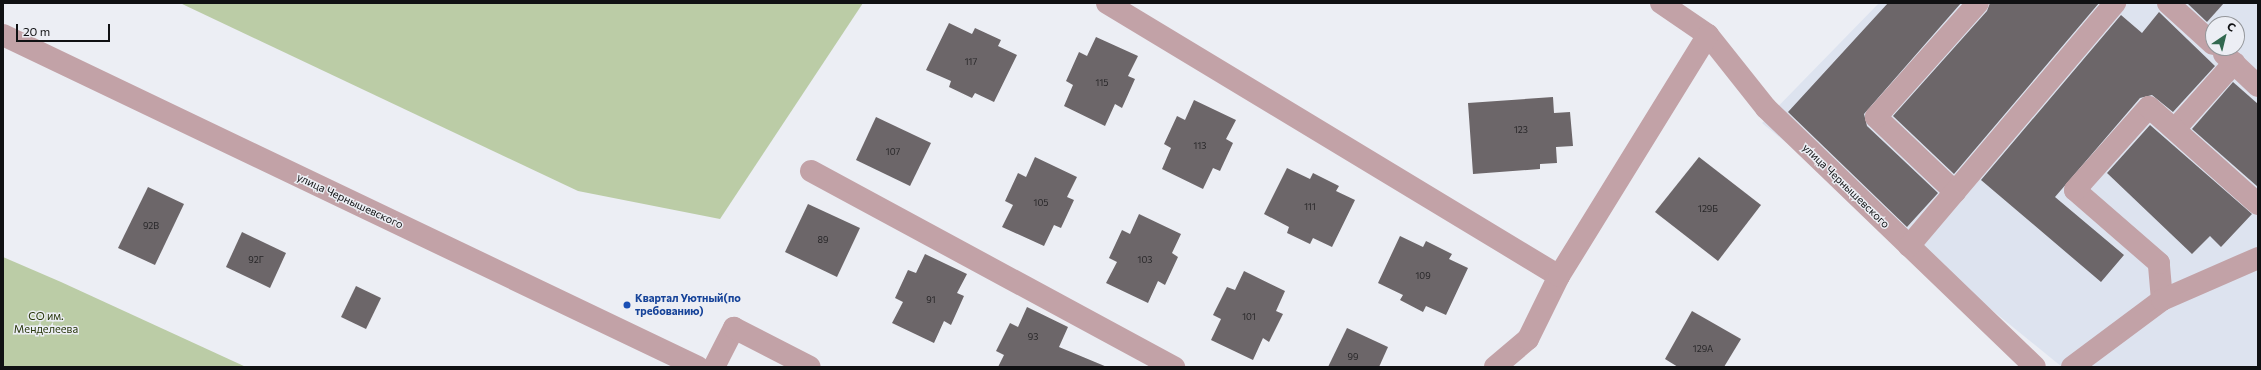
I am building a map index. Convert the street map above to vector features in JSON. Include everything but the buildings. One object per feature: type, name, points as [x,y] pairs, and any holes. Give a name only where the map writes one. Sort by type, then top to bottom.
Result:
[{"type":"street","points":[[1107,3],[1559,276]]},
{"type":"street","name":"улица Чернышевского","points":[[1661,3],[1708,35],[1766,108],[2035,367]]},
{"type":"street","points":[[1955,192],[1876,117],[1978,3]]},
{"type":"street","points":[[1909,246],[2115,3]]},
{"type":"street","points":[[2168,3],[2205,37]]},
{"type":"street","name":"улица Чернышевского","points":[[3,35],[698,367]]},
{"type":"street","points":[[1495,367],[1528,339],[1559,276],[1708,35]]},
{"type":"street","points":[[2226,56],[2258,86]]},
{"type":"street","points":[[2175,129],[2234,63]]},
{"type":"street","points":[[2162,300],[2159,263],[2075,190],[2149,107],[2258,204]]},
{"type":"street","points":[[811,171],[1174,367]]},
{"type":"street","points":[[2072,367],[2162,300],[2258,258]]},
{"type":"street","points":[[714,367],[734,328],[810,367]]},
{"type":"shaded area","points":[[1879,3],[2258,3],[2258,367],[2062,367],[1762,123]]},
{"type":"green space","points":[[180,3],[863,3],[720,219],[578,191]]},
{"type":"green space","name":"СО им. Менделеева","points":[[3,257],[61,282],[246,367],[3,367]]},
{"type":"place","name":"Квартал Уютный(по требованию)","points":[[627,305]]}]
